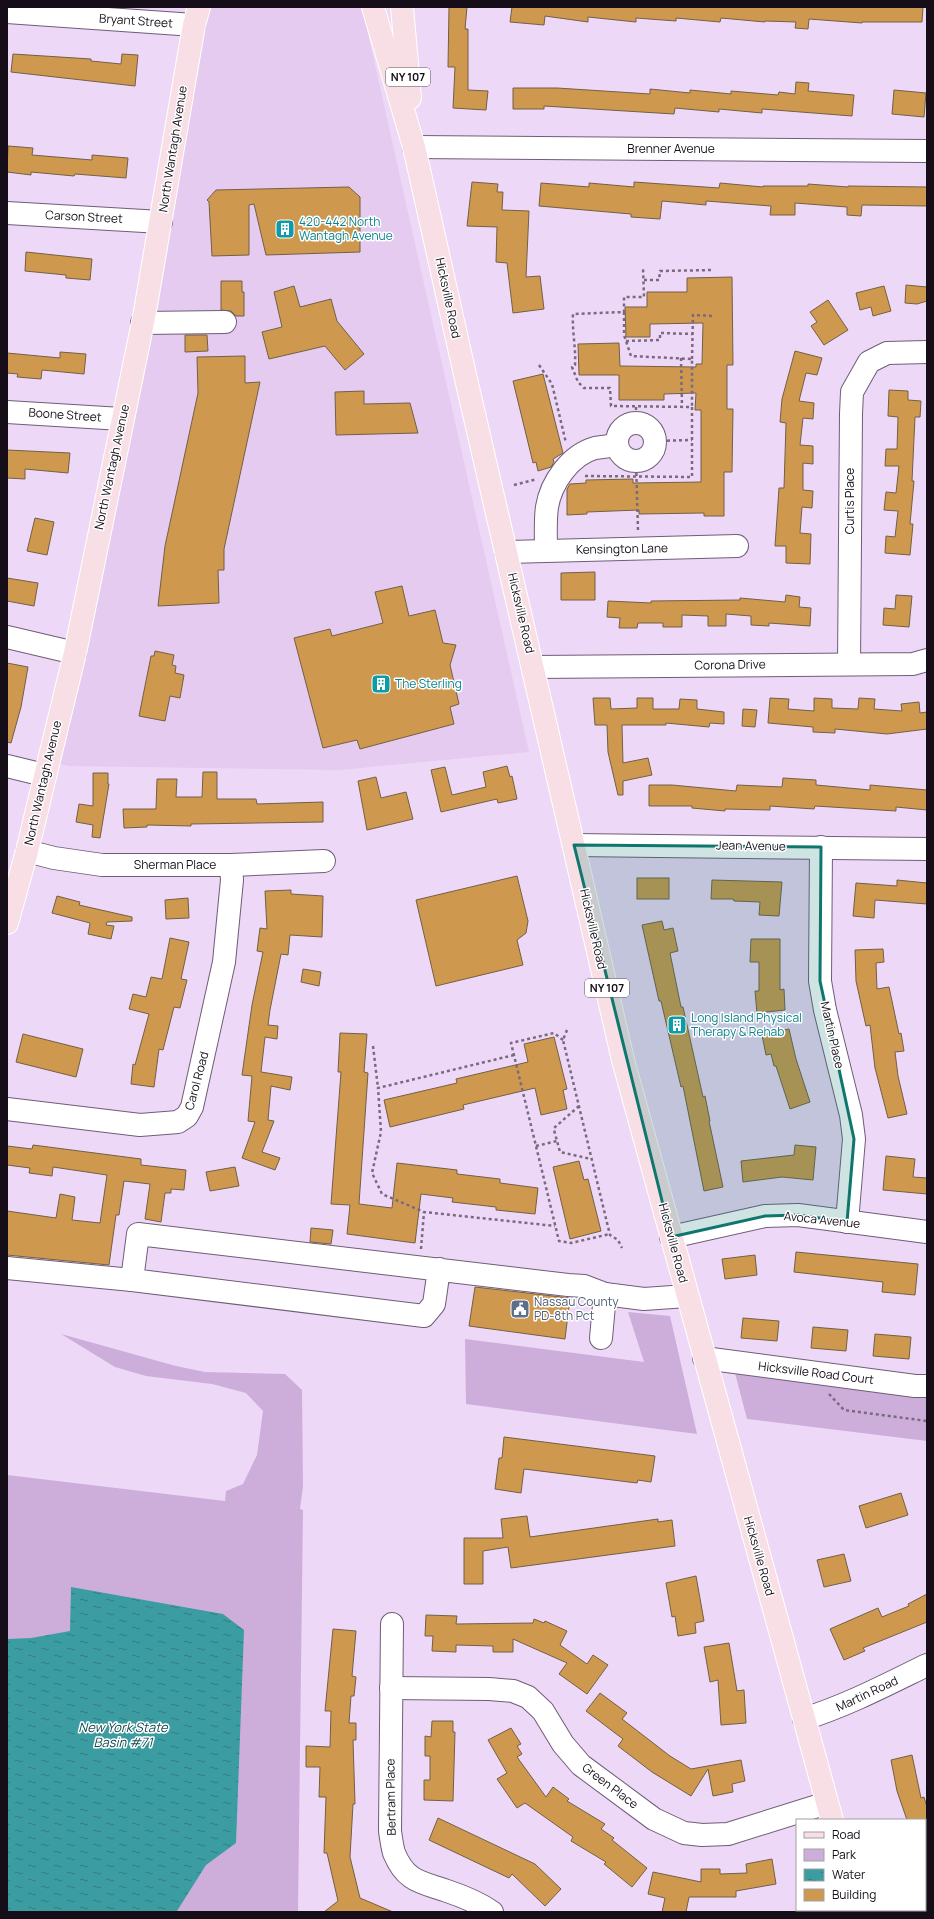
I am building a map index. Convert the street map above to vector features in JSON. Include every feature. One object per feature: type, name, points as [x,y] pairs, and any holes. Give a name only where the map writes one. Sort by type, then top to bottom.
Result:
[{"type":"main road","name":"Hicksville Road","points":[[373,7],[414,147],[623,1060],[830,1812]]},
{"type":"main road","name":"Hicksville Road","points":[[402,7],[414,147]]},
{"type":"main road","name":"North Wantagh Avenue","points":[[7,923],[27,851],[44,775],[75,652],[142,323],[161,222],[196,16]]},
{"type":"street","name":"Bryant Street","points":[[7,12],[196,16]]},
{"type":"street","name":"Brenner Avenue","points":[[414,147],[927,151]]},
{"type":"street","name":"Carson Street","points":[[7,213],[161,222]]},
{"type":"street","points":[[142,323],[225,322]]},
{"type":"street","name":"Curtis Place","points":[[849,664],[852,392],[870,362],[887,353],[927,352]]},
{"type":"street","name":"Boone Street","points":[[7,412],[122,419]]},
{"type":"street","points":[[636,414],[652,430],[655,441],[651,454],[636,469],[628,459],[623,456],[616,445],[618,432],[636,414]]},
{"type":"street","points":[[546,550],[547,507],[551,493],[560,476],[570,462],[586,452],[595,448],[616,445]]},
{"type":"street","name":"Kensington Lane","points":[[506,552],[737,546]]},
{"type":"street","points":[[7,637],[75,652]]},
{"type":"street","name":"Corona Drive","points":[[533,667],[913,664],[927,660]]},
{"type":"street","points":[[7,766],[44,775]]},
{"type":"street","name":"Jean Avenue","points":[[574,846],[927,848]]},
{"type":"street","name":"Martin Place","points":[[821,847],[820,981],[825,1010],[851,1115],[854,1139],[848,1222]]},
{"type":"street","name":"Sherman Place","points":[[27,851],[54,858],[102,865],[231,865],[324,861]]},
{"type":"street","name":"Carol Road","points":[[7,1109],[140,1125],[178,1122],[187,1116],[192,1107],[224,962],[232,880],[231,865]]},
{"type":"street","name":"Avoca Avenue","points":[[671,1237],[765,1216],[798,1215],[927,1232]]},
{"type":"street","points":[[132,1280],[138,1234],[584,1286],[605,1294],[644,1298],[687,1296]]},
{"type":"street","points":[[7,1268],[132,1280],[424,1316],[434,1304],[439,1269]]},
{"type":"street","points":[[601,1338],[605,1294]]},
{"type":"street","name":"Hicksville Road Court","points":[[704,1358],[915,1386],[927,1386]]},
{"type":"street","name":"Bertram Place","points":[[392,1624],[390,1831],[394,1852],[403,1869],[415,1880],[424,1885],[447,1891],[492,1912]]},
{"type":"street","name":"Martin Road","points":[[804,1719],[832,1710],[925,1671]]},
{"type":"street","name":"Green Place","points":[[391,1688],[489,1689],[513,1692],[528,1697],[543,1711],[563,1744],[581,1765],[654,1819],[684,1833],[702,1836],[728,1834],[796,1819]]},
{"type":"street","name":"Green Place","points":[[798,1819],[830,1812]]},
{"type":"path","points":[[643,267],[644,296],[624,297],[624,335],[632,356],[692,359]]},
{"type":"path","points":[[644,280],[659,280],[660,271],[713,270]]},
{"type":"path","points":[[624,312],[573,314],[572,335],[576,344],[575,365],[572,367],[578,382],[584,388],[610,388],[611,406],[636,414],[682,407],[692,407]]},
{"type":"path","points":[[584,476],[636,469],[692,477],[693,315],[714,316]]},
{"type":"path","points":[[626,341],[660,340],[660,333],[693,334]]},
{"type":"path","points":[[681,358],[682,407]]},
{"type":"path","points":[[539,365],[552,384],[566,449]]},
{"type":"path","points":[[655,441],[692,440]]},
{"type":"path","points":[[636,469],[639,548]]},
{"type":"path","points":[[514,485],[544,478]]},
{"type":"path","points":[[567,1030],[563,1040],[610,1234],[618,1240],[622,1248]]},
{"type":"path","points":[[563,1040],[554,1033],[511,1043],[559,1240],[563,1243],[572,1243],[610,1234]]},
{"type":"path","points":[[373,1046],[381,1132],[373,1176],[382,1194],[424,1212],[555,1226]]},
{"type":"path","points":[[378,1088],[514,1054]]},
{"type":"path","points":[[579,1106],[554,1128],[557,1141],[560,1152],[592,1159]]},
{"type":"path","points":[[536,1146],[557,1141]]},
{"type":"path","points":[[421,1249],[424,1212]]},
{"type":"path","points":[[844,1410],[927,1421]]},
{"type":"highlighted area","points":[[574,845],[821,847],[820,981],[854,1139],[847,1222],[798,1215],[765,1216],[671,1237]]},
{"type":"shaded area","points":[[193,7],[362,7],[529,752],[339,770],[70,766],[44,761],[72,643]]},
{"type":"green space","points":[[628,1312],[670,1316],[697,1434],[466,1404],[465,1339],[644,1362]]},
{"type":"green space","points":[[61,1334],[176,1366],[205,1372],[285,1374],[302,1390],[303,1486],[300,1509],[303,1510],[298,1912],[7,1912],[7,1475],[225,1501],[226,1491],[243,1484],[257,1455],[263,1411],[246,1393],[212,1384],[146,1376],[115,1367]]},
{"type":"green space","points":[[735,1373],[927,1398],[927,1441],[747,1419]]},
{"type":"water","name":"New York State Basin #71","points":[[71,1587],[223,1614],[244,1630],[236,1843],[206,1865],[177,1911],[7,1912],[7,1639],[31,1638],[70,1631]]},
{"type":"building","points":[[449,7],[467,7],[465,29],[468,29],[468,90],[488,91],[486,110],[453,108],[455,67],[448,67]]},
{"type":"building","points":[[512,7],[923,7],[922,22],[862,23],[809,19],[808,29],[795,28],[796,22],[765,22],[721,18],[720,22],[676,18],[676,21],[636,18],[636,22],[588,17],[588,22],[545,16],[544,25],[510,22]]},
{"type":"building","points":[[13,54],[91,59],[91,61],[121,64],[122,54],[138,55],[135,86],[11,72]]},
{"type":"building","points":[[796,82],[809,83],[808,91],[854,95],[852,116],[762,109],[762,113],[719,109],[719,112],[675,108],[674,114],[544,106],[544,109],[513,109],[513,88],[557,88],[650,94],[650,89],[690,93],[690,90],[731,94],[731,91],[778,95],[779,92],[795,94]]},
{"type":"building","points":[[894,90],[926,93],[924,117],[892,114]]},
{"type":"building","points":[[8,146],[33,148],[32,155],[92,160],[92,155],[128,158],[126,178],[75,174],[74,176],[31,172],[31,175],[7,172]]},
{"type":"building","points":[[472,182],[498,184],[497,192],[503,192],[502,210],[529,211],[526,277],[540,276],[544,309],[513,313],[507,263],[496,262],[497,227],[467,226]]},
{"type":"building","points":[[634,182],[719,188],[720,183],[763,187],[808,186],[808,184],[848,187],[927,187],[927,206],[862,205],[861,216],[847,215],[847,207],[795,203],[795,215],[770,215],[771,206],[706,201],[706,205],[662,201],[660,219],[631,217],[631,214],[539,206],[541,183],[589,187],[589,183],[634,187]]},
{"type":"building","name":"420-442 North Wantagh Avenue","points":[[349,187],[360,197],[360,252],[266,255],[254,204],[249,205],[249,255],[212,256],[209,202],[207,200],[216,190]]},
{"type":"building","points":[[26,252],[92,259],[90,280],[66,278],[66,275],[25,271]]},
{"type":"building","points":[[732,277],[733,365],[727,365],[727,409],[733,409],[732,472],[724,472],[724,516],[704,516],[704,513],[639,514],[639,510],[587,512],[587,514],[567,515],[567,489],[570,484],[586,483],[586,480],[633,479],[633,483],[701,482],[701,410],[695,410],[696,393],[664,394],[664,400],[619,400],[619,375],[579,375],[578,344],[619,343],[620,366],[696,367],[696,364],[702,364],[703,323],[650,324],[650,337],[626,337],[625,307],[647,307],[647,292],[687,292],[687,278]]},
{"type":"building","points":[[221,281],[242,281],[242,292],[244,292],[244,316],[236,316],[231,311],[221,310]]},
{"type":"building","points":[[906,285],[927,287],[927,301],[917,304],[905,303]]},
{"type":"building","points":[[294,286],[300,307],[331,299],[337,321],[364,354],[345,370],[325,346],[269,359],[262,332],[282,327],[274,292]]},
{"type":"building","points":[[884,286],[891,311],[873,316],[871,307],[860,310],[856,293]]},
{"type":"building","points":[[828,300],[848,330],[824,345],[811,326],[817,322],[810,312]]},
{"type":"building","points":[[185,335],[207,335],[208,351],[185,352]]},
{"type":"building","points":[[795,351],[822,358],[817,375],[806,373],[799,401],[814,403],[813,419],[803,418],[800,445],[813,446],[813,464],[803,463],[803,490],[813,491],[812,508],[802,507],[800,533],[811,534],[810,564],[786,563],[786,546],[775,546],[779,488],[784,488],[786,423],[780,422],[782,399]]},
{"type":"building","points":[[60,352],[86,354],[84,374],[42,370],[41,379],[17,377],[18,374],[7,373],[7,353],[60,358]]},
{"type":"building","points":[[245,356],[245,383],[260,382],[224,549],[224,570],[218,570],[219,603],[158,606],[165,546],[198,393],[197,357]]},
{"type":"building","points":[[543,374],[563,453],[553,459],[554,462],[551,467],[538,471],[536,462],[533,463],[513,381]]},
{"type":"building","points":[[889,390],[908,391],[908,400],[921,401],[920,417],[915,417],[912,481],[914,481],[910,524],[913,524],[910,555],[885,553],[886,536],[895,537],[898,511],[884,510],[886,492],[896,493],[899,466],[885,466],[886,449],[897,449],[898,417],[888,416]]},
{"type":"building","points":[[364,391],[364,404],[410,403],[418,433],[336,435],[335,392]]},
{"type":"building","points":[[7,450],[70,453],[68,473],[25,469],[25,479],[7,478]]},
{"type":"building","points":[[35,518],[54,522],[47,555],[27,551]]},
{"type":"building","points":[[595,572],[595,600],[561,600],[561,573]]},
{"type":"building","points":[[7,578],[38,583],[34,606],[7,601]]},
{"type":"building","name":"The Sterling","points":[[402,586],[409,616],[435,610],[443,643],[456,645],[450,665],[459,704],[450,707],[454,724],[360,749],[357,740],[323,748],[294,638],[330,629],[332,636],[383,623],[375,592]]},
{"type":"building","points":[[786,595],[800,597],[799,607],[811,608],[810,626],[769,623],[769,626],[751,625],[751,616],[726,614],[726,626],[708,626],[708,616],[682,615],[682,627],[663,627],[663,623],[638,623],[637,628],[619,628],[620,618],[607,617],[608,601],[651,603],[651,601],[740,600],[740,598],[785,602]]},
{"type":"building","points":[[896,595],[912,596],[909,627],[883,625],[884,608],[895,609]]},
{"type":"building","points":[[155,651],[174,655],[172,665],[176,666],[175,673],[184,675],[180,698],[170,696],[165,721],[139,716],[151,656],[154,656]]},
{"type":"building","points":[[7,663],[28,667],[21,707],[11,743],[7,742]]},
{"type":"building","points":[[593,698],[610,698],[611,709],[637,708],[637,698],[653,698],[653,709],[679,709],[680,699],[697,700],[697,709],[724,712],[724,724],[710,723],[709,727],[666,723],[666,725],[622,725],[623,763],[648,758],[652,775],[623,781],[623,795],[618,795],[608,752],[607,725],[595,725]]},
{"type":"building","points":[[770,698],[789,699],[788,709],[814,711],[814,698],[832,699],[832,708],[858,709],[859,698],[875,699],[874,709],[902,711],[901,704],[919,702],[920,713],[927,712],[927,729],[887,734],[835,729],[835,733],[813,732],[813,727],[768,723]]},
{"type":"building","points":[[743,709],[757,710],[755,727],[742,726]]},
{"type":"building","points":[[507,766],[510,777],[512,776],[517,799],[498,803],[497,799],[441,812],[431,770],[445,767],[452,795],[486,787],[483,772]]},
{"type":"building","points":[[203,772],[217,772],[217,799],[256,799],[257,804],[323,802],[323,822],[191,824],[191,826],[147,825],[147,827],[124,828],[123,809],[156,809],[157,779],[177,779],[176,797],[202,797]]},
{"type":"building","points":[[93,773],[108,773],[109,784],[100,838],[92,837],[93,825],[76,822],[79,804],[93,806]]},
{"type":"building","points":[[376,777],[381,798],[406,792],[413,819],[367,830],[358,781]]},
{"type":"building","points":[[783,778],[816,780],[816,785],[870,790],[870,785],[927,790],[927,810],[896,807],[896,811],[815,806],[814,809],[770,806],[770,810],[725,809],[725,811],[692,808],[692,806],[649,806],[649,785],[672,785],[736,791],[737,785],[782,787]]},
{"type":"building","points":[[517,876],[528,921],[526,933],[517,940],[523,965],[436,986],[416,900]]},
{"type":"building","points":[[637,878],[669,878],[669,899],[637,899]]},
{"type":"building","points":[[712,880],[782,882],[779,916],[759,915],[760,902],[734,901],[733,899],[711,899]]},
{"type":"building","points":[[897,880],[927,883],[927,904],[875,900],[874,918],[853,916],[856,883],[897,886]]},
{"type":"building","points":[[291,890],[291,894],[323,896],[322,937],[290,935],[288,955],[281,954],[268,1025],[278,1026],[277,1039],[265,1037],[261,1072],[292,1077],[290,1090],[271,1086],[268,1120],[274,1121],[262,1152],[280,1158],[275,1170],[242,1158],[255,1122],[248,1121],[252,1076],[242,1075],[252,1005],[263,952],[257,951],[260,928],[267,929],[265,891]]},
{"type":"building","points":[[57,896],[80,902],[79,905],[132,917],[132,921],[107,922],[106,925],[114,926],[111,939],[88,934],[90,923],[52,913]]},
{"type":"building","points":[[188,898],[189,918],[166,919],[165,900]]},
{"type":"building","points":[[662,921],[664,930],[673,928],[678,951],[670,953],[681,1007],[683,1007],[703,1097],[705,1096],[723,1187],[704,1191],[683,1086],[681,1087],[661,1001],[659,1001],[642,925]]},
{"type":"building","points":[[170,938],[189,942],[181,979],[187,980],[180,1008],[174,1007],[163,1050],[159,1049],[154,1087],[131,1084],[133,1064],[135,1065],[149,1014],[129,1009],[133,994],[146,997],[151,977],[162,979]]},
{"type":"building","points":[[751,939],[780,939],[780,990],[784,989],[785,1010],[757,1013],[755,991],[759,991],[759,962],[750,962]]},
{"type":"building","points":[[883,949],[884,962],[876,963],[877,989],[889,987],[899,1034],[901,1033],[904,1051],[895,1052],[898,1076],[907,1114],[888,1118],[875,1068],[870,1025],[866,1026],[856,981],[855,950]]},
{"type":"building","points":[[303,969],[321,972],[319,986],[301,982]]},
{"type":"building","points":[[789,1029],[796,1059],[810,1102],[790,1109],[771,1054],[766,1055],[762,1035]]},
{"type":"building","points":[[340,1033],[367,1034],[364,1072],[368,1073],[359,1204],[392,1208],[397,1163],[457,1170],[457,1174],[500,1179],[500,1183],[538,1188],[535,1214],[496,1210],[496,1207],[452,1202],[453,1198],[421,1194],[415,1243],[347,1234],[350,1205],[331,1204],[341,1072],[338,1072]]},
{"type":"building","points":[[23,1034],[83,1049],[76,1077],[16,1062]]},
{"type":"building","points":[[554,1037],[567,1089],[563,1090],[567,1109],[541,1115],[535,1088],[463,1105],[464,1109],[390,1127],[384,1100],[457,1083],[456,1079],[528,1062],[524,1044]]},
{"type":"building","points":[[33,1145],[141,1159],[141,1165],[186,1170],[184,1190],[171,1189],[171,1193],[165,1193],[161,1222],[145,1219],[150,1184],[124,1181],[119,1215],[116,1215],[109,1265],[7,1255],[7,1211],[56,1218],[60,1194],[75,1197],[72,1220],[100,1223],[107,1175],[53,1167],[52,1176],[29,1173],[30,1168],[7,1165],[7,1146],[32,1149]]},
{"type":"building","points":[[795,1145],[816,1147],[813,1180],[782,1177],[743,1182],[741,1161],[794,1155]]},
{"type":"building","points":[[886,1156],[915,1159],[913,1177],[927,1178],[927,1194],[883,1190]]},
{"type":"building","points":[[579,1161],[584,1180],[588,1179],[601,1231],[570,1239],[553,1167]]},
{"type":"building","points":[[235,1167],[239,1186],[210,1191],[206,1172]]},
{"type":"building","points":[[311,1228],[333,1230],[331,1244],[310,1242]]},
{"type":"building","points":[[796,1252],[918,1264],[915,1295],[882,1292],[883,1282],[794,1272]]},
{"type":"building","points":[[755,1255],[757,1275],[725,1279],[722,1259]]},
{"type":"building","name":"Nassau County PD-8th Pct","points":[[475,1287],[570,1298],[565,1339],[469,1326]]},
{"type":"building","points":[[743,1318],[779,1321],[777,1341],[741,1338]]},
{"type":"building","points":[[813,1327],[848,1330],[846,1351],[811,1348]]},
{"type":"building","points":[[875,1334],[911,1337],[909,1359],[873,1356]]},
{"type":"building","points":[[504,1437],[655,1456],[651,1482],[638,1480],[637,1483],[524,1469],[521,1493],[495,1489],[499,1458],[502,1458]]},
{"type":"building","points":[[901,1493],[908,1515],[866,1528],[859,1506]]},
{"type":"building","points":[[527,1516],[530,1537],[658,1519],[658,1522],[672,1520],[675,1546],[511,1568],[508,1547],[483,1551],[483,1584],[464,1584],[464,1538],[503,1538],[501,1519]]},
{"type":"building","points":[[844,1554],[851,1581],[824,1587],[817,1560]]},
{"type":"building","points":[[696,1576],[704,1621],[695,1623],[696,1633],[678,1636],[675,1616],[672,1617],[666,1583]]},
{"type":"building","points":[[927,1594],[927,1622],[863,1648],[865,1651],[844,1660],[830,1629],[878,1608],[882,1617],[909,1606],[908,1604]]},
{"type":"building","points":[[426,1615],[457,1616],[456,1624],[533,1623],[534,1619],[544,1623],[545,1621],[567,1631],[560,1645],[587,1664],[593,1655],[608,1665],[587,1694],[559,1674],[567,1663],[513,1639],[513,1652],[493,1652],[493,1646],[456,1645],[456,1652],[432,1651],[433,1636],[425,1636]]},
{"type":"building","points":[[333,1629],[356,1631],[352,1676],[356,1677],[354,1696],[351,1696],[349,1723],[356,1723],[356,1740],[353,1740],[355,1804],[353,1804],[350,1857],[360,1898],[393,1912],[324,1912],[338,1901],[327,1853],[324,1853],[326,1797],[319,1797],[320,1767],[306,1767],[306,1746],[330,1747],[331,1711],[325,1711]]},
{"type":"building","points":[[729,1643],[737,1691],[744,1690],[746,1723],[721,1725],[718,1680],[710,1682],[704,1647]]},
{"type":"building","points":[[600,1693],[627,1713],[622,1719],[670,1756],[691,1769],[741,1760],[745,1781],[732,1784],[733,1792],[713,1796],[708,1769],[691,1796],[652,1772],[618,1746],[623,1739],[586,1711]]},
{"type":"building","points":[[432,1721],[453,1721],[453,1732],[455,1732],[453,1801],[424,1800],[424,1780],[430,1780],[430,1756],[425,1756],[425,1736],[431,1737]]},
{"type":"building","points":[[511,1728],[521,1744],[517,1746],[522,1754],[517,1757],[546,1797],[553,1787],[569,1799],[567,1801],[605,1824],[601,1829],[614,1838],[612,1840],[647,1868],[632,1887],[604,1864],[606,1862],[571,1841],[573,1837],[525,1803],[517,1808],[497,1779],[507,1773],[488,1740]]},
{"type":"building","points":[[912,1755],[921,1798],[924,1797],[927,1807],[927,1820],[907,1819],[897,1791],[891,1760]]},
{"type":"building","points":[[438,1818],[535,1864],[561,1889],[545,1906],[512,1874],[509,1878],[429,1840]]},
{"type":"building","points":[[772,1859],[776,1884],[736,1891],[736,1897],[689,1897],[686,1912],[662,1912],[665,1898],[648,1894],[653,1872],[701,1882],[701,1869],[720,1869],[720,1874],[747,1873],[746,1864]]},
{"type":"place","name":"420-442 North Wantagh Avenue","points":[[285,229]]},
{"type":"place","name":"The Sterling","points":[[381,684]]},
{"type":"place","name":"Long Island Physical Therapy & Rehab","points":[[677,1025]]},
{"type":"place","name":"Nassau County PD-8th Pct","points":[[520,1309]]}]
